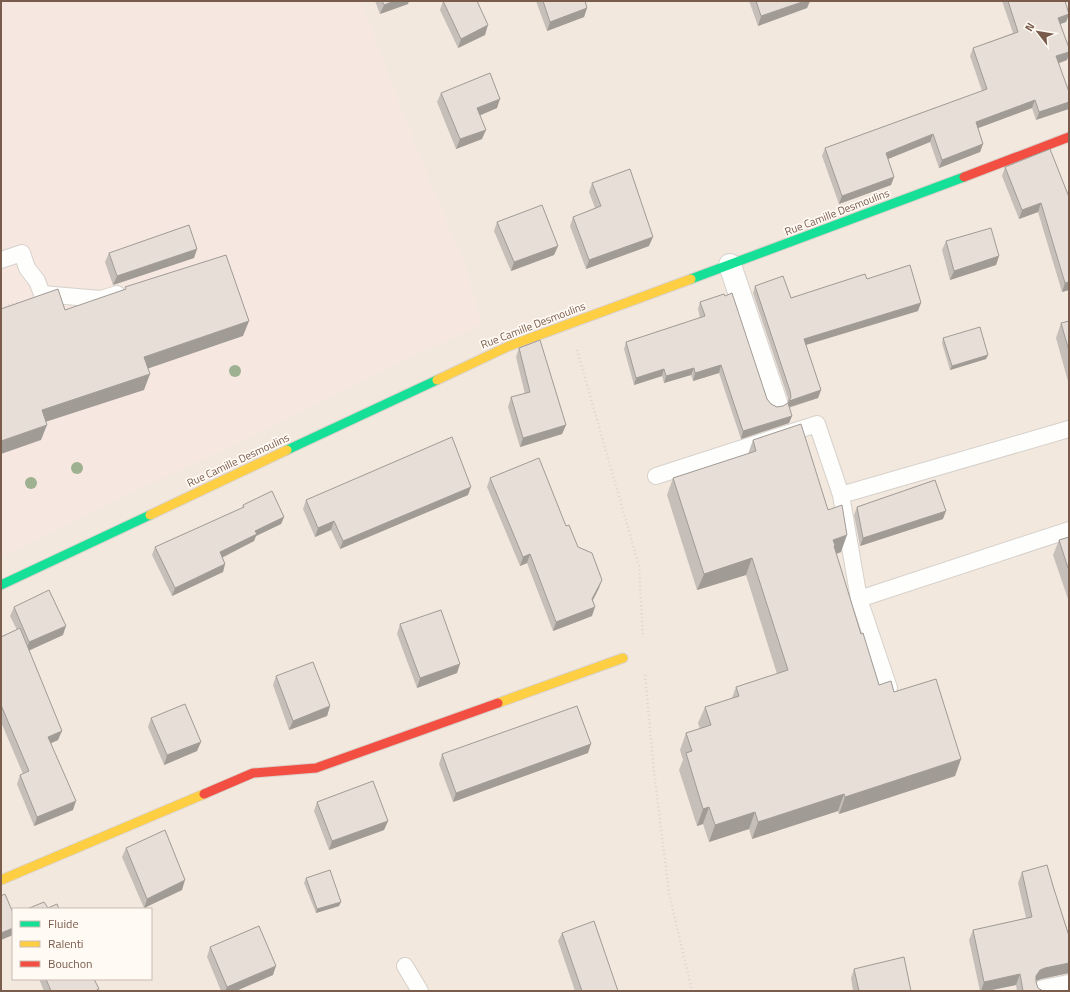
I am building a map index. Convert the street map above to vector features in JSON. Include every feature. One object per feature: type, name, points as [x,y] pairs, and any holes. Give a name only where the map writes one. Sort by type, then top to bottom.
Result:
[{"type":"street","name":"Rue Camille Desmoulins","points":[[1,585],[508,346],[730,265],[1069,137]]},
{"type":"street","points":[[730,265],[776,402]]},
{"type":"street","points":[[1,880],[253,773],[316,768],[623,658]]},
{"type":"street","points":[[1044,991],[1069,986]]},
{"type":"lane","points":[[1,260],[22,253],[27,268],[37,281],[42,294],[101,299],[129,290]]},
{"type":"lane","points":[[656,476],[817,424],[841,495],[859,599],[889,688]]},
{"type":"lane","points":[[841,495],[1069,429]]},
{"type":"lane","points":[[859,599],[1069,530]]},
{"type":"lane","points":[[405,966],[420,991]]},
{"type":"shaded area","points":[[1,1],[1069,1],[1069,991],[1,991]]},
{"type":"shaded area","points":[[1,1],[361,1],[417,149],[467,270],[481,324],[1,557]]},
{"type":"building","points":[[382,1],[394,1],[384,5]]},
{"type":"building","points":[[443,1],[477,1],[488,25],[461,39]]},
{"type":"building","points":[[543,1],[585,1],[587,8],[550,22]]},
{"type":"building","points":[[756,1],[805,1],[761,16]]},
{"type":"building","points":[[1008,1],[1065,1],[1069,14],[1058,18],[1069,48],[1069,52],[1056,56],[1069,92],[1069,102],[1039,112],[1035,100],[976,122],[983,144],[942,160],[933,134],[886,153],[894,177],[842,196],[825,148],[987,89],[973,48],[1018,32]]},
{"type":"building","points":[[490,73],[500,99],[477,108],[486,130],[460,139],[441,93]]},
{"type":"building","points":[[1050,149],[1069,197],[1069,282],[1065,283],[1041,203],[1022,210],[1005,167]]},
{"type":"building","points":[[630,169],[653,237],[589,260],[573,217],[601,206],[592,183]]},
{"type":"building","points":[[542,205],[558,246],[514,262],[497,222]]},
{"type":"building","points":[[189,225],[197,249],[117,276],[109,253]]},
{"type":"building","points":[[991,228],[999,256],[954,271],[946,241]]},
{"type":"building","points":[[226,255],[249,321],[144,357],[150,374],[42,410],[47,425],[1,441],[1,309],[58,289],[65,310],[126,289],[125,287]]},
{"type":"building","points":[[910,265],[921,303],[804,339],[821,390],[789,401],[791,397],[790,391],[755,286],[783,276],[791,298],[865,274],[867,279]]},
{"type":"building","points":[[732,293],[767,399],[771,404],[777,407],[788,403],[792,416],[743,431],[721,365],[695,373],[694,368],[666,376],[664,369],[636,378],[626,342],[705,316],[700,302],[724,294],[725,296]]},
{"type":"building","points":[[1069,321],[1069,351],[1061,323]]},
{"type":"building","points":[[980,327],[988,355],[952,366],[943,338]]},
{"type":"building","points":[[540,340],[566,425],[523,438],[511,397],[530,392],[519,348]]},
{"type":"building","points":[[801,424],[828,510],[842,505],[847,535],[833,540],[834,546],[861,634],[863,633],[879,685],[891,681],[894,692],[936,679],[961,759],[845,797],[844,794],[758,822],[755,812],[715,825],[709,807],[703,809],[686,753],[692,751],[686,733],[711,725],[705,707],[739,696],[736,687],[788,670],[752,558],[704,574],[673,478],[756,451],[753,440]]},
{"type":"building","points":[[452,437],[471,487],[343,541],[334,521],[318,528],[306,500]]},
{"type":"building","points":[[539,458],[566,526],[569,525],[578,547],[592,553],[602,580],[592,599],[595,607],[556,622],[530,554],[523,557],[490,478]]},
{"type":"building","points":[[935,480],[946,511],[863,538],[857,507]]},
{"type":"building","points":[[272,491],[284,517],[255,531],[257,534],[220,552],[225,564],[175,588],[155,547],[244,507],[243,505]]},
{"type":"building","points":[[1069,537],[1069,571],[1059,540]]},
{"type":"building","points":[[49,590],[66,626],[29,642],[14,607]]},
{"type":"building","points":[[441,610],[460,664],[420,678],[400,624]]},
{"type":"building","points":[[20,628],[62,731],[48,737],[76,801],[37,817],[20,775],[29,771],[1,705],[1,637]]},
{"type":"building","points":[[313,662],[330,706],[293,721],[276,676]]},
{"type":"building","points":[[185,704],[201,742],[167,755],[151,718]]},
{"type":"building","points":[[577,706],[591,744],[456,793],[442,754]]},
{"type":"building","points":[[373,781],[388,821],[332,841],[317,802]]},
{"type":"building","points":[[165,830],[185,880],[147,899],[126,848]]},
{"type":"building","points":[[1047,865],[1069,936],[1069,963],[1040,970],[1036,976],[1036,982],[1038,988],[1043,991],[1023,991],[1020,974],[984,982],[973,930],[1032,917],[1022,872]]},
{"type":"building","points":[[330,870],[341,902],[317,909],[306,878]]},
{"type":"building","points":[[5,894],[12,911],[12,928],[1,933],[1,896]]},
{"type":"building","points":[[44,902],[48,908],[29,908]]},
{"type":"building","points":[[57,904],[59,908],[48,908]]},
{"type":"building","points":[[594,921],[618,991],[582,991],[562,933]]},
{"type":"building","points":[[259,926],[276,966],[227,987],[210,947]]},
{"type":"building","points":[[904,957],[911,991],[859,991],[854,969]]},
{"type":"building","points":[[46,980],[94,980],[99,989],[95,991],[51,991]]},
{"type":"traffic: fast","points":[[691,279],[964,177]]},
{"type":"traffic: fast","points":[[287,450],[437,380]]},
{"type":"traffic: fast","points":[[1,585],[150,515]]},
{"type":"traffic: slow","points":[[437,380],[509,346],[691,279]]},
{"type":"traffic: slow","points":[[150,515],[287,450]]},
{"type":"traffic: slow","points":[[498,703],[623,658]]},
{"type":"traffic: slow","points":[[1,880],[204,794]]},
{"type":"traffic: jam","points":[[964,177],[1069,137]]},
{"type":"traffic: jam","points":[[204,794],[253,773],[316,768],[498,703]]}]
